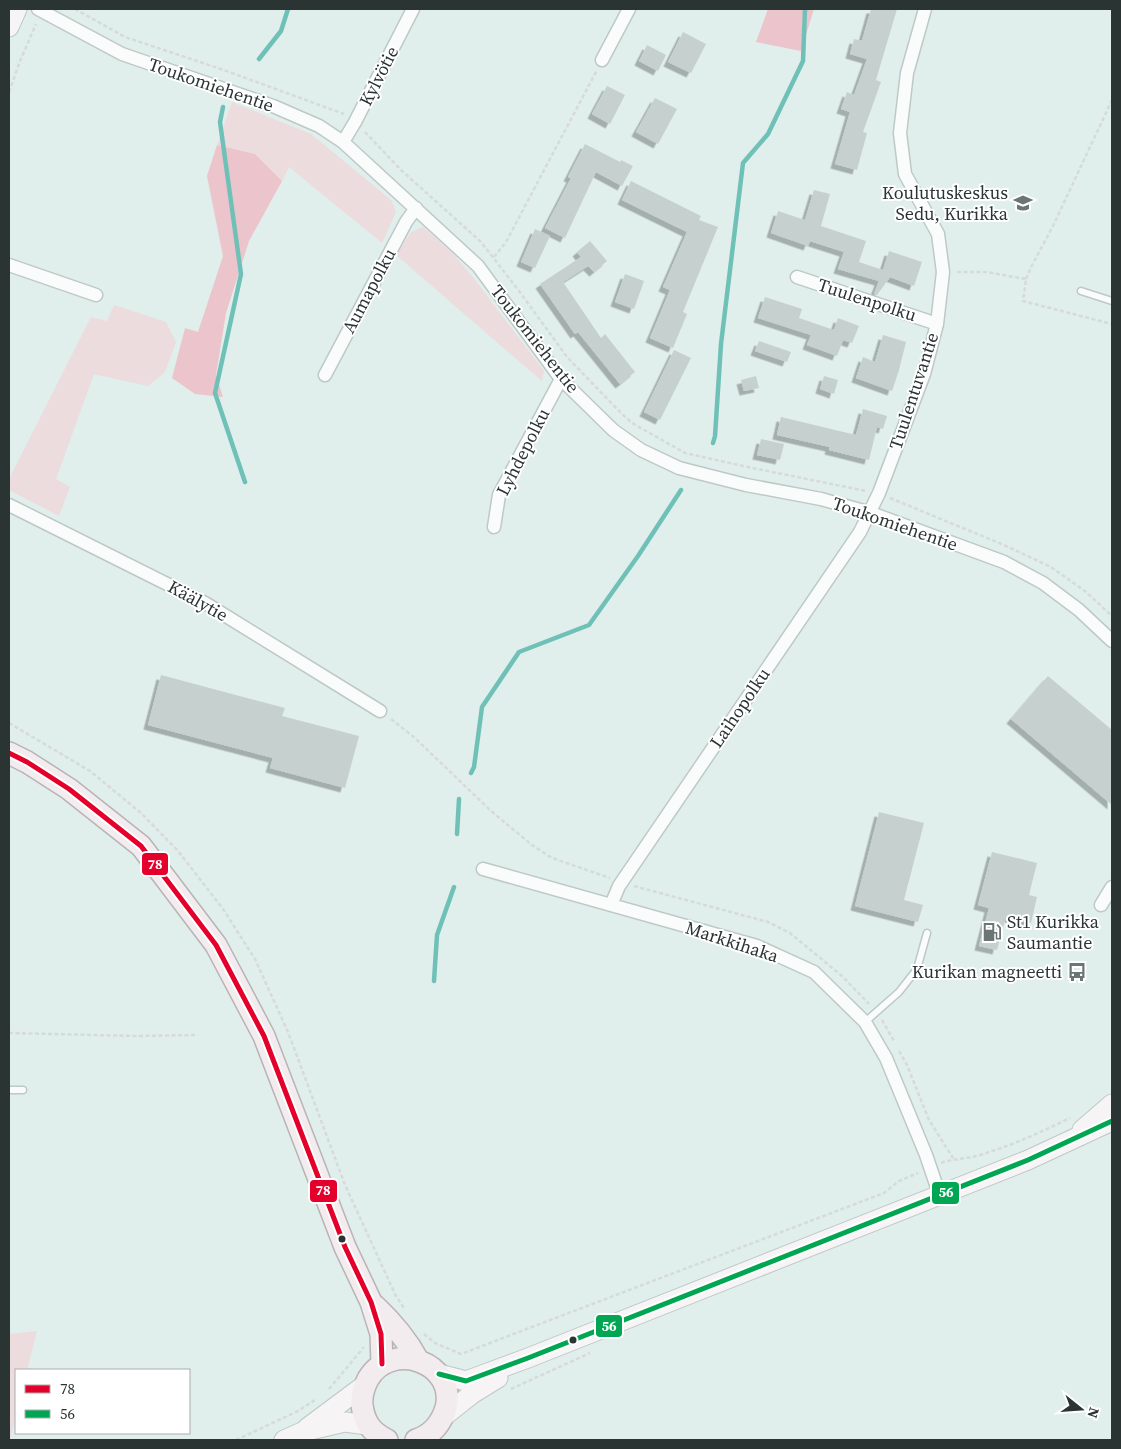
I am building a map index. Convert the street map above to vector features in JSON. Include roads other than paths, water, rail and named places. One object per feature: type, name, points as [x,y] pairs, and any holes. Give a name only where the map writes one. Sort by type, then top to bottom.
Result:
[{"type":"main road","points":[[9,27],[16,9]]},
{"type":"main road","points":[[9,753],[27,762],[68,789],[141,846],[216,945],[264,1036],[345,1247],[372,1302],[381,1334],[390,1336],[411,1348],[418,1360]]},
{"type":"main road","points":[[1074,1138],[1112,1104]]},
{"type":"main road","points":[[439,1374],[466,1381],[528,1358],[940,1196],[1028,1160],[1112,1121]]},
{"type":"main road","points":[[382,1364],[390,1336]]},
{"type":"main road","points":[[387,1440],[376,1434],[367,1425],[362,1396],[373,1371],[393,1359],[406,1358],[418,1360],[430,1366],[439,1374],[447,1390],[448,1399],[443,1417],[436,1429],[421,1439]]},
{"type":"main road","points":[[443,1417],[472,1394],[528,1358]]},
{"type":"main road","points":[[302,1432],[366,1384]]},
{"type":"main road","points":[[284,1440],[302,1432],[345,1422],[367,1425]]},
{"type":"street","name":"Kylvötie","points":[[342,142],[355,122],[413,9]]},
{"type":"street","points":[[602,60],[629,9]]},
{"type":"street","name":"Tuulentuvantie","points":[[871,513],[924,374],[937,324],[943,272],[938,234],[905,174],[900,133],[906,73],[925,9]]},
{"type":"street","name":"Toukomiehentie","points":[[40,10],[122,54],[273,106],[319,126],[342,142],[478,266],[560,379],[613,430],[641,450],[679,468],[746,485],[821,499],[871,513],[1004,562],[1043,583],[1079,610],[1112,641]]},
{"type":"street","name":"Aumapolku","points":[[325,375],[406,222],[416,208]]},
{"type":"street","points":[[9,265],[96,295]]},
{"type":"street","name":"Tuulenpolku","points":[[796,277],[937,324]]},
{"type":"street","name":"Lyhdepolku","points":[[494,527],[499,495],[560,379]]},
{"type":"street","name":"Käälytie","points":[[9,504],[205,604],[380,711]]},
{"type":"street","name":"Laihopolku","points":[[611,905],[619,886],[854,541],[871,513]]},
{"type":"street","name":"Markkihaka","points":[[483,869],[757,946],[814,972],[865,1022],[886,1058],[940,1196]]},
{"type":"street","points":[[1100,905],[1112,886]]},
{"type":"lane","points":[[1081,291],[1112,301]]},
{"type":"lane","points":[[865,1022],[899,992],[917,969],[927,933]]},
{"type":"lane","points":[[9,1090],[23,1090]]},
{"type":"waterway","points":[[259,59],[281,31],[288,9]]},
{"type":"waterway","points":[[713,443],[721,344],[743,163],[768,134],[803,61],[805,9]]},
{"type":"waterway","points":[[223,107],[220,122],[241,274],[215,393],[245,482]]},
{"type":"waterway","points":[[471,773],[474,767],[482,707],[519,652],[589,625],[638,556],[681,490]]},
{"type":"waterway","points":[[457,834],[459,799]]},
{"type":"waterway","points":[[434,981],[437,935],[454,887]]},
{"type":"place","name":"Koulutuskeskus Sedu, Kurikka","points":[[1023,203]]},
{"type":"place","name":"St1 Kurikka Saumantie","points":[[992,932]]},
{"type":"place","name":"Kurikan magneetti","points":[[1077,972]]}]
